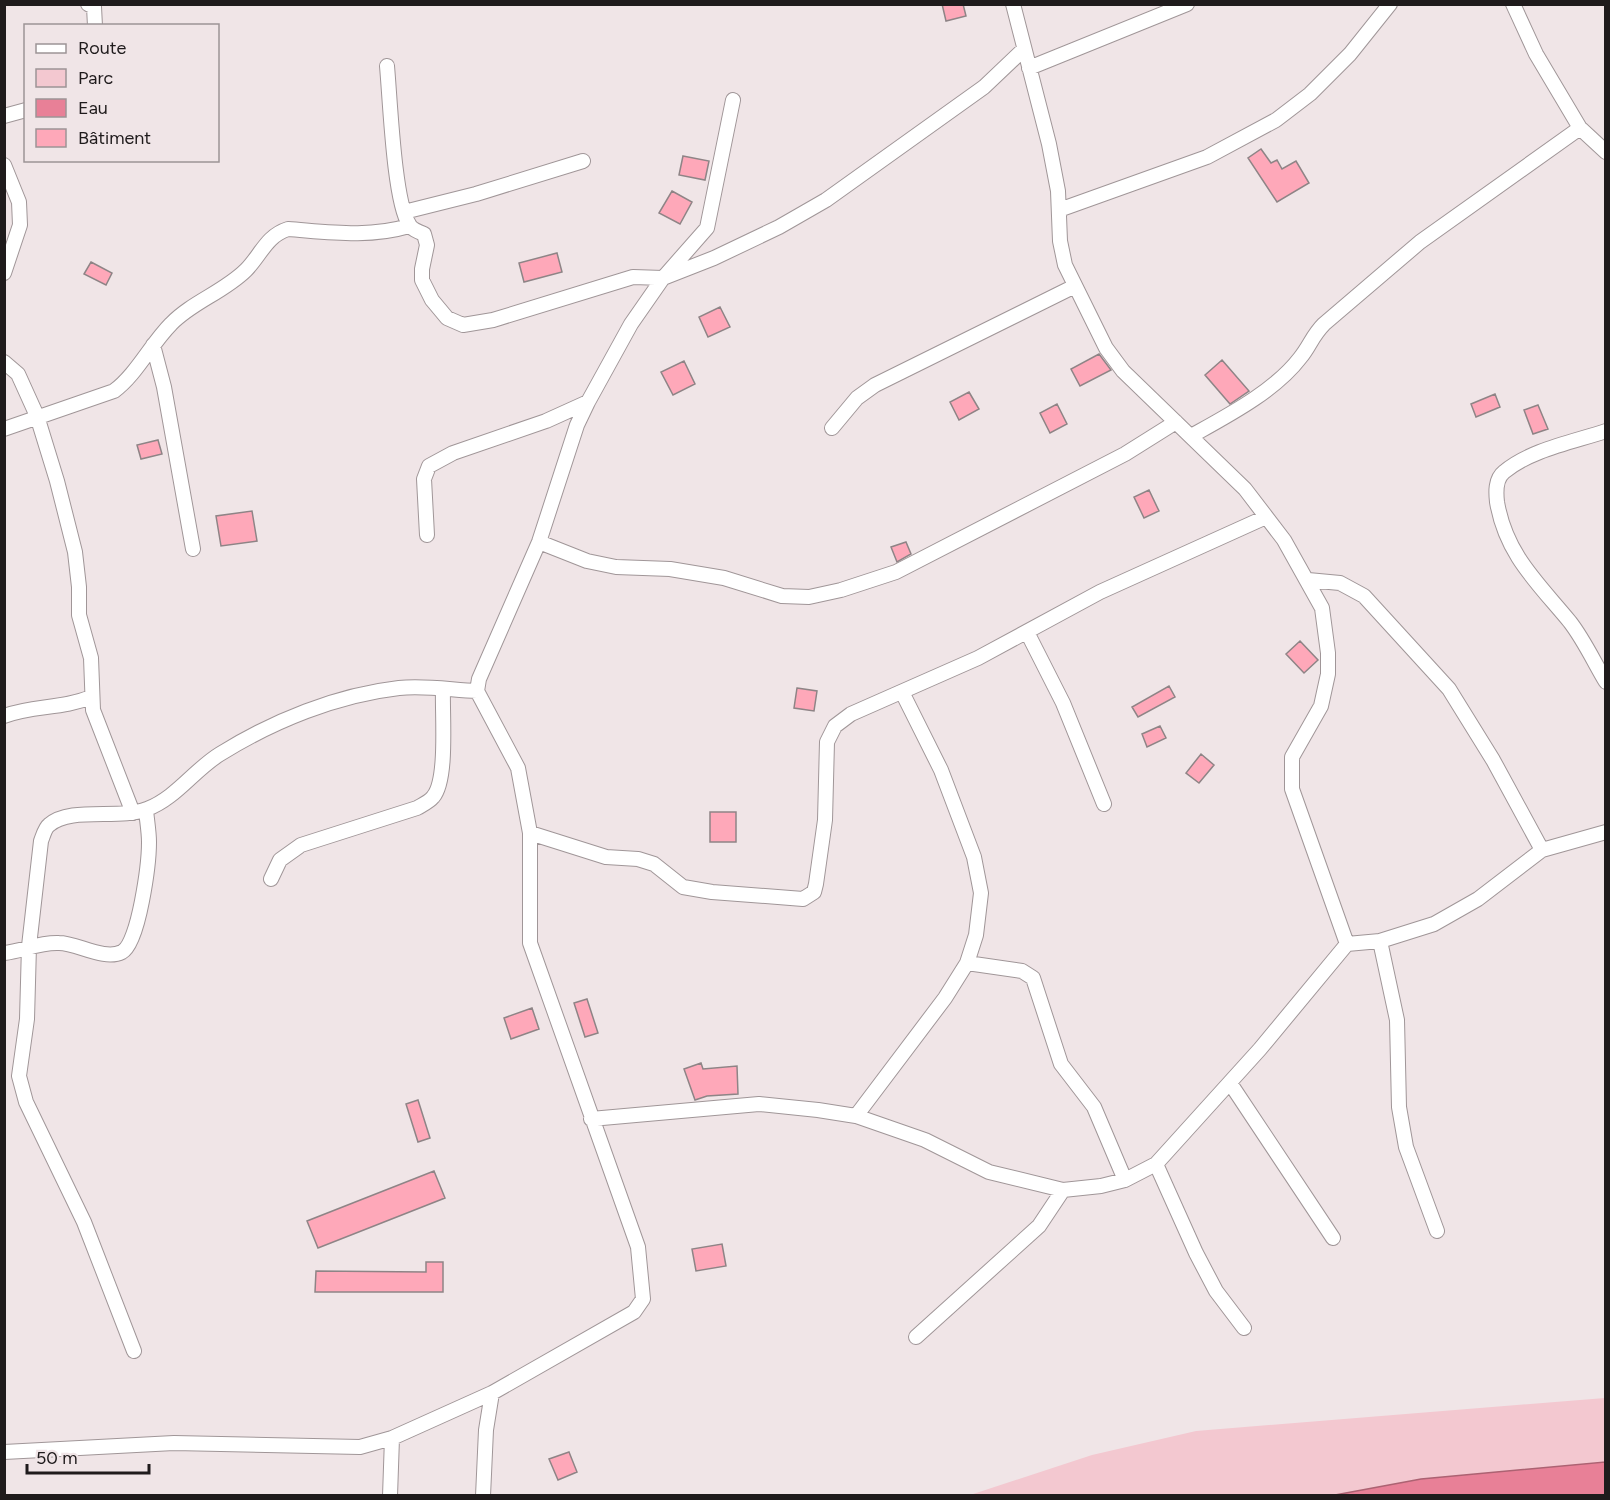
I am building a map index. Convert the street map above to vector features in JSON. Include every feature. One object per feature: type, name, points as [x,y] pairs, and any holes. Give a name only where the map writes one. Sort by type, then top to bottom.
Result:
[{"type":"street","points":[[88,4],[94,7],[95,24]]},
{"type":"street","points":[[1013,4],[1049,144],[1059,210],[1060,241],[1065,265],[1106,348],[1123,371],[1245,489],[1284,540],[1308,579],[1322,608],[1328,653],[1328,674],[1321,706],[1292,757],[1292,789],[1347,944]]},
{"type":"street","points":[[1029,68],[1187,4]]},
{"type":"street","points":[[1059,210],[1206,157],[1276,120],[1310,94],[1350,54],[1390,4]]},
{"type":"street","points":[[1513,4],[1536,54],[1580,128],[1605,152]]},
{"type":"street","points":[[387,66],[399,190],[404,212],[409,226],[424,234],[428,244],[422,280],[432,300],[447,318],[463,325],[493,320],[633,277],[663,278],[779,227],[826,200],[984,87],[1024,49]]},
{"type":"street","points":[[4,1452],[174,1443],[360,1447],[392,1438],[492,1393],[634,1312],[643,1299],[638,1246],[530,943],[530,833],[518,768],[477,691],[479,679],[539,542],[577,425],[588,402],[631,324],[663,278],[707,228],[733,100]]},
{"type":"street","points":[[4,116],[24,111]]},
{"type":"street","points":[[1191,436],[1246,405],[1301,357],[1311,337],[1324,324],[1420,242],[1580,128]]},
{"type":"street","points":[[404,212],[476,194],[583,160]]},
{"type":"street","points":[[4,165],[19,202],[20,225],[4,273]]},
{"type":"street","points":[[4,429],[114,391],[126,382],[172,322],[247,269],[276,233],[288,229],[365,234],[388,232],[409,226]]},
{"type":"street","points":[[832,428],[857,398],[875,385],[1075,286]]},
{"type":"street","points":[[153,345],[164,387],[193,549]]},
{"type":"street","points":[[4,362],[18,374],[37,416],[75,552],[79,615],[91,658],[91,697],[98,726],[139,812],[149,843],[136,929],[129,945],[120,953],[109,954],[59,943],[29,946],[4,953]]},
{"type":"street","points":[[427,535],[424,479],[429,466],[453,453],[546,421],[588,402]]},
{"type":"street","points":[[539,542],[586,561],[616,567],[670,569],[702,574],[724,578],[782,596],[809,597],[841,590],[896,572],[1125,454],[1176,422]]},
{"type":"street","points":[[1605,430],[1526,459],[1502,474],[1495,490],[1499,514],[1515,555],[1571,624],[1605,682]]},
{"type":"street","points":[[530,833],[606,857],[638,859],[654,864],[683,886],[712,892],[803,899],[814,892],[816,884],[825,820],[827,742],[835,726],[851,714],[978,658],[1100,592],[1266,517]]},
{"type":"street","points":[[1308,579],[1340,583],[1364,596],[1449,689],[1493,760],[1542,850]]},
{"type":"street","points":[[1027,632],[1063,704],[1104,804]]},
{"type":"street","points":[[134,1351],[84,1222],[26,1102],[19,1076],[27,1020],[29,946],[40,841],[48,826],[61,818],[139,812],[161,803],[218,754],[278,723],[342,699],[401,688],[477,691]]},
{"type":"street","points":[[271,879],[280,860],[301,845],[417,808],[432,799],[438,787],[440,770],[442,690]]},
{"type":"street","points":[[856,1116],[945,999],[967,963],[976,936],[981,893],[974,857],[941,770],[902,692]]},
{"type":"street","points":[[4,716],[44,707],[72,705],[91,697]]},
{"type":"street","points":[[591,1119],[759,1104],[856,1116],[925,1140],[989,1172],[1063,1190],[1125,1180],[1156,1164],[1230,1083],[1347,944],[1380,941],[1434,924],[1478,899],[1542,850],[1605,832]]},
{"type":"street","points":[[1380,941],[1397,1020],[1399,1107],[1406,1147],[1437,1231]]},
{"type":"street","points":[[967,963],[1022,971],[1033,978],[1060,1064],[1094,1107],[1125,1180]]},
{"type":"street","points":[[1230,1083],[1334,1238]]},
{"type":"street","points":[[1156,1164],[1216,1292],[1244,1328]]},
{"type":"street","points":[[916,1337],[1039,1226],[1063,1190]]},
{"type":"street","points":[[483,1496],[486,1430],[492,1393]]},
{"type":"street","points":[[390,1496],[392,1438]]},
{"type":"green space","points":[[1605,1398],[1605,1462],[1421,1479],[1335,1495],[967,1496],[1092,1455],[1196,1431]]},
{"type":"water","points":[[1605,1462],[1605,1495],[1335,1495],[1421,1479]]},
{"type":"building","points":[[942,4],[963,4],[966,16],[946,21]]},
{"type":"building","points":[[1261,149],[1271,163],[1277,160],[1282,169],[1296,161],[1309,183],[1277,202],[1248,158]]},
{"type":"building","points":[[683,156],[709,161],[705,180],[679,175]]},
{"type":"building","points":[[672,191],[692,202],[680,224],[659,213]]},
{"type":"building","points":[[557,253],[562,272],[524,282],[519,263]]},
{"type":"building","points":[[91,262],[112,273],[106,285],[84,274]]},
{"type":"building","points":[[720,307],[730,327],[708,337],[699,317]]},
{"type":"building","points":[[1099,354],[1111,370],[1080,386],[1071,369]]},
{"type":"building","points":[[1222,360],[1249,391],[1230,404],[1205,375]]},
{"type":"building","points":[[684,361],[695,384],[673,395],[661,372]]},
{"type":"building","points":[[969,392],[979,409],[959,420],[950,402]]},
{"type":"building","points":[[1495,394],[1500,407],[1476,417],[1471,404]]},
{"type":"building","points":[[1057,404],[1067,424],[1050,433],[1040,413]]},
{"type":"building","points":[[1538,405],[1548,429],[1533,434],[1524,410]]},
{"type":"building","points":[[158,440],[162,454],[141,459],[137,445]]},
{"type":"building","points":[[1149,490],[1159,511],[1144,518],[1134,497]]},
{"type":"building","points":[[252,511],[257,541],[221,546],[216,516]]},
{"type":"building","points":[[906,542],[911,554],[897,562],[891,547]]},
{"type":"building","points":[[1300,641],[1318,660],[1304,673],[1286,654]]},
{"type":"building","points":[[1169,686],[1175,697],[1138,717],[1132,707]]},
{"type":"building","points":[[797,688],[817,691],[814,711],[794,708]]},
{"type":"building","points":[[1160,726],[1166,738],[1147,747],[1142,734]]},
{"type":"building","points":[[1201,754],[1214,765],[1199,783],[1186,773]]},
{"type":"building","points":[[710,812],[736,812],[736,842],[710,842]]},
{"type":"building","points":[[587,999],[598,1033],[585,1037],[574,1003]]},
{"type":"building","points":[[532,1008],[539,1029],[511,1039],[504,1018]]},
{"type":"building","points":[[701,1063],[703,1069],[737,1066],[738,1094],[707,1096],[695,1100],[684,1069]]},
{"type":"building","points":[[418,1100],[430,1138],[418,1142],[406,1104]]},
{"type":"building","points":[[434,1171],[445,1198],[318,1248],[307,1221]]},
{"type":"building","points":[[722,1244],[726,1266],[696,1271],[692,1249]]},
{"type":"building","points":[[426,1262],[443,1262],[443,1292],[315,1292],[316,1271],[426,1272]]},
{"type":"building","points":[[569,1452],[577,1472],[558,1480],[549,1459]]}]
